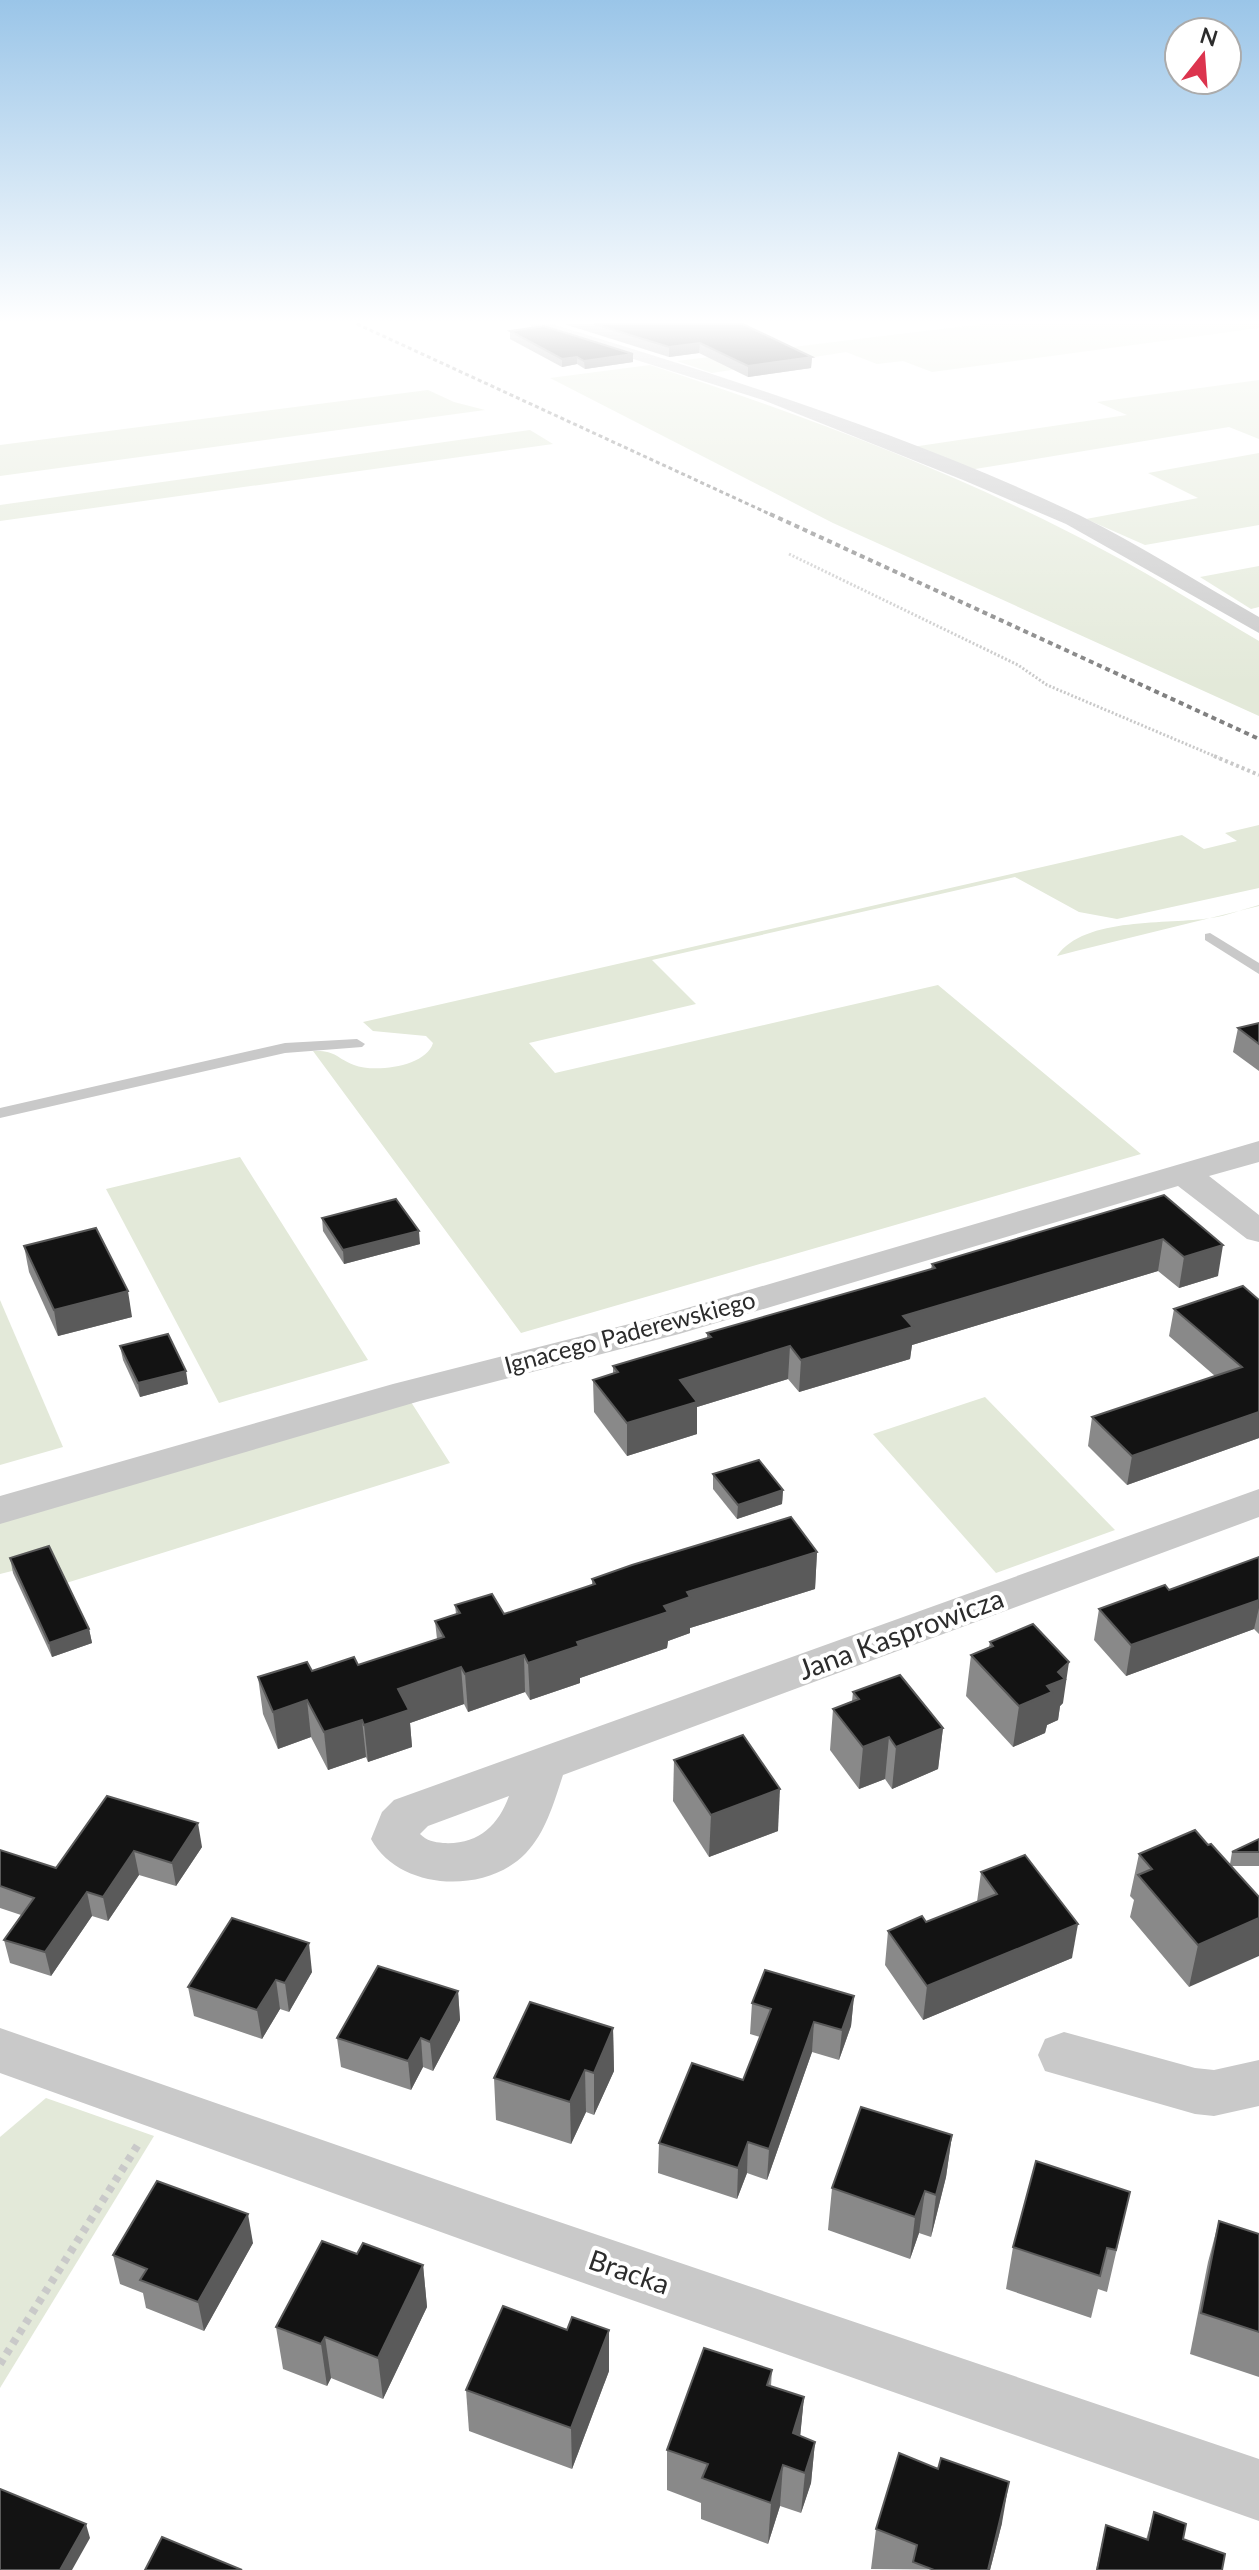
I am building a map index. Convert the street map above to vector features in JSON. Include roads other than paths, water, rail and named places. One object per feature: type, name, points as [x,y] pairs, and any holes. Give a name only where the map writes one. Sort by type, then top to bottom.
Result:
[{"type":"street","points":[[889,444],[1073,520],[1259,626]]},
{"type":"street","name":"Ignacego Paderewskiego","points":[[0,1510],[407,1392],[681,1322],[1259,1151]]},
{"type":"street","points":[[1183,1173],[1259,1232]]},
{"type":"street","name":"Jana Kasprowicza","points":[[544,1766],[1259,1502]]},
{"type":"street","name":"Bracka","points":[[0,2050],[161,2109],[1259,2490]]},
{"type":"street","points":[[1064,2055],[1195,2091],[1214,2093],[1259,2083]]},
{"type":"lane","points":[[1210,937],[1259,970]]},
{"type":"lane","points":[[0,1113],[285,1048],[357,1044]]},
{"type":"railway","points":[[617,444],[774,516]]},
{"type":"railway","points":[[770,514],[1259,739]]}]
